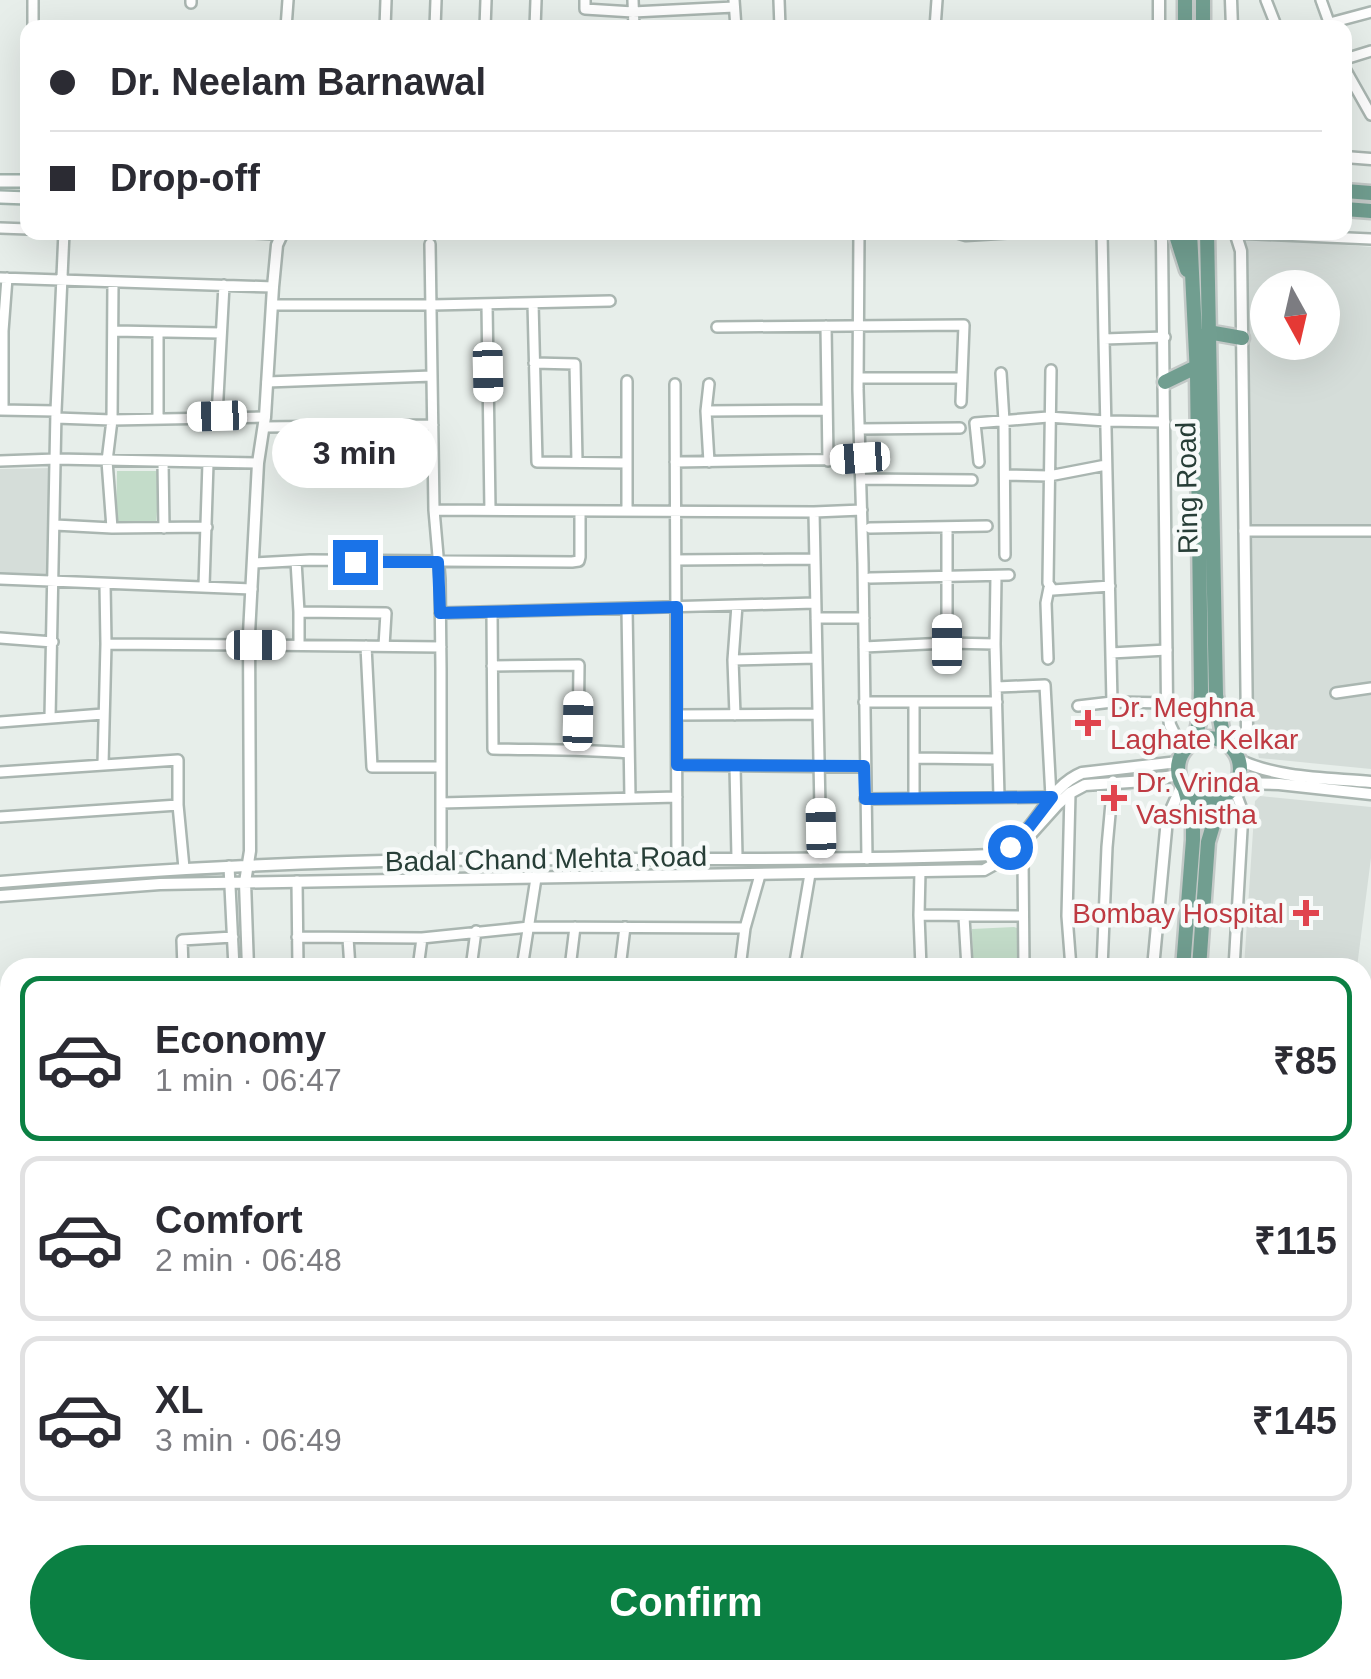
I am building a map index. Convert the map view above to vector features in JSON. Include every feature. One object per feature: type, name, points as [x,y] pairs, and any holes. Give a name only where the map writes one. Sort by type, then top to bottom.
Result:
[{"type":"main road","points":[[1177,240],[1193,290]]},
{"type":"main road","name":"Ring Road","points":[[1190,240],[1201,690],[1195,741]]},
{"type":"main road","name":"Ring Road","points":[[1207,240],[1216,695],[1232,750]]},
{"type":"main road","points":[[1208,332],[1242,338]]},
{"type":"main road","points":[[1165,382],[1196,367]]},
{"type":"main road","points":[[1165,382],[1197,396]]},
{"type":"main road","points":[[1184,958],[1193,840],[1181,773],[1195,741],[1214,738],[1232,750],[1240,776],[1208,842],[1200,958]]},
{"type":"main road","points":[[1181,773],[1201,799],[1231,790]]},
{"type":"street","points":[[585,0],[585,9],[633,12],[734,4]]},
{"type":"street","points":[[633,0],[634,20]]},
{"type":"street","points":[[1352,81],[1371,114]]},
{"type":"street","points":[[1360,94],[1371,91]]},
{"type":"street","points":[[50,718],[63,240]]},
{"type":"street","points":[[248,958],[245,882],[250,851],[253,563],[277,240]]},
{"type":"street","points":[[859,240],[867,859]]},
{"type":"street","points":[[1102,240],[1112,702]]},
{"type":"street","points":[[1154,958],[1166,819],[1181,773],[1168,703],[1162,240]]},
{"type":"street","points":[[1237,240],[1241,251],[1247,730],[1232,750],[1252,766],[1278,772],[1371,782]]},
{"type":"street","points":[[430,244],[434,510],[441,647],[441,860]]},
{"type":"street","points":[[273,287],[3,278],[2,410],[112,420],[217,416],[264,422],[433,425]]},
{"type":"street","points":[[112,528],[106,460],[112,420],[113,282]]},
{"type":"street","points":[[217,416],[224,285]]},
{"type":"street","points":[[272,304],[610,301]]},
{"type":"street","points":[[533,302],[537,462],[627,463]]},
{"type":"street","points":[[487,304],[490,510]]},
{"type":"street","points":[[718,327],[964,325],[961,402]]},
{"type":"street","points":[[826,326],[828,460]]},
{"type":"street","points":[[114,331],[221,333]]},
{"type":"street","points":[[158,332],[158,418]]},
{"type":"street","points":[[1104,338],[1165,337]]},
{"type":"street","points":[[534,364],[575,364],[577,462]]},
{"type":"street","points":[[1048,659],[1051,370]]},
{"type":"street","points":[[1002,373],[1005,556]]},
{"type":"street","points":[[268,382],[432,376]]},
{"type":"street","points":[[858,378],[962,378]]},
{"type":"street","points":[[626,511],[627,381]]},
{"type":"street","points":[[675,384],[676,858]]},
{"type":"street","points":[[709,384],[709,462]]},
{"type":"street","points":[[706,410],[827,410]]},
{"type":"street","points":[[980,462],[975,423],[1048,417],[1164,422]]},
{"type":"street","points":[[859,429],[960,428]]},
{"type":"street","points":[[675,462],[860,458]]},
{"type":"street","points":[[0,461],[258,463]]},
{"type":"street","points":[[163,462],[164,528]]},
{"type":"street","points":[[204,586],[208,463]]},
{"type":"street","points":[[1005,475],[1049,476],[1106,464]]},
{"type":"street","points":[[861,479],[972,480]]},
{"type":"street","points":[[434,510],[862,510]]},
{"type":"street","points":[[253,563],[580,561],[580,510]]},
{"type":"street","points":[[814,512],[822,860]]},
{"type":"street","points":[[55,525],[207,527]]},
{"type":"street","points":[[870,528],[987,526]]},
{"type":"street","points":[[947,644],[948,527]]},
{"type":"street","points":[[1244,532],[1371,531]]},
{"type":"street","points":[[676,560],[814,560]]},
{"type":"street","points":[[296,561],[299,645]]},
{"type":"street","points":[[870,578],[1009,575]]},
{"type":"street","points":[[996,576],[1000,797]]},
{"type":"street","points":[[0,579],[252,589]]},
{"type":"street","points":[[102,766],[105,584]]},
{"type":"street","points":[[1049,588],[1110,586]]},
{"type":"street","points":[[440,613],[816,604]]},
{"type":"street","points":[[735,715],[737,605]]},
{"type":"street","points":[[627,608],[630,798]]},
{"type":"street","points":[[299,612],[386,613],[384,646]]},
{"type":"street","points":[[492,612],[493,749],[629,752]]},
{"type":"street","points":[[816,618],[864,618]]},
{"type":"street","points":[[0,638],[52,642]]},
{"type":"street","points":[[106,644],[441,647]]},
{"type":"street","points":[[864,647],[996,644]]},
{"type":"street","points":[[366,646],[372,766],[441,768]]},
{"type":"street","points":[[1111,653],[1168,650]]},
{"type":"street","points":[[733,660],[817,658]]},
{"type":"street","points":[[492,666],[580,666],[578,749]]},
{"type":"street","points":[[865,799],[1052,797],[1045,685],[996,687]]},
{"type":"street","points":[[1336,693],[1371,688]]},
{"type":"street","points":[[864,702],[997,702]]},
{"type":"street","points":[[914,702],[914,798]]},
{"type":"street","points":[[1078,706],[1168,703]]},
{"type":"street","points":[[0,722],[104,714]]},
{"type":"street","points":[[677,714],[818,714]]},
{"type":"street","points":[[914,758],[998,758]]},
{"type":"street","points":[[0,772],[178,760],[184,868]]},
{"type":"street","points":[[677,765],[864,766]]},
{"type":"street","points":[[734,766],[737,858]]},
{"type":"street","points":[[0,896],[230,882],[984,870],[1013,854],[1071,778],[1082,773],[1181,773]]},
{"type":"street","points":[[1066,789],[1181,773]]},
{"type":"street","points":[[1102,958],[1113,782]]},
{"type":"street","points":[[1235,958],[1244,812],[1231,790],[1279,784],[1371,794]]},
{"type":"street","points":[[1066,789],[1070,958]]},
{"type":"street","name":"Badal Chand Mehta Road","points":[[0,882],[184,868],[441,860],[822,860],[991,855],[1010,847],[1052,797],[1066,789]]},
{"type":"street","points":[[441,804],[677,796]]},
{"type":"street","points":[[0,817],[178,805]]},
{"type":"street","points":[[1013,854],[1023,859],[1024,958]]},
{"type":"street","points":[[523,958],[539,859]]},
{"type":"street","points":[[229,866],[234,958]]},
{"type":"street","points":[[920,871],[921,958]]},
{"type":"street","points":[[796,958],[810,874]]},
{"type":"street","points":[[741,958],[760,875]]},
{"type":"street","points":[[297,881],[298,958]]},
{"type":"street","points":[[919,916],[1022,916]]},
{"type":"street","points":[[964,917],[967,958]]},
{"type":"street","points":[[297,937],[422,938],[528,927],[745,928]]},
{"type":"street","points":[[572,958],[575,927]]},
{"type":"street","points":[[621,958],[624,927]]},
{"type":"street","points":[[472,958],[476,931]]},
{"type":"street","points":[[183,958],[182,940],[233,937]]},
{"type":"street","points":[[348,938],[349,958]]},
{"type":"street","points":[[419,958],[422,938]]},
{"type":"shaded area","points":[[1243,240],[1371,247],[1371,769],[1259,758],[1252,728]]},
{"type":"shaded area","points":[[53,468],[50,577],[0,576],[0,469]]},
{"type":"shaded area","name":"Bombay Hospital","points":[[1260,796],[1371,807],[1371,858],[1358,958],[1245,958],[1255,801]]},
{"type":"green space","points":[[117,471],[160,471],[156,525],[116,524]]},
{"type":"green space","points":[[1017,928],[1018,958],[973,958],[972,929]]},
{"type":"place","name":"Dr. Meghna Laghate Kelkar","points":[[1088,723]]},
{"type":"place","name":"Dr. Vrinda Vashistha","points":[[1114,798]]},
{"type":"place","name":"Bombay Hospital","points":[[1306,913]]},
{"type":"route","points":[[355,562],[438,562],[440,613],[677,607],[677,765],[864,766],[865,799],[1052,797],[1010,847]]}]
